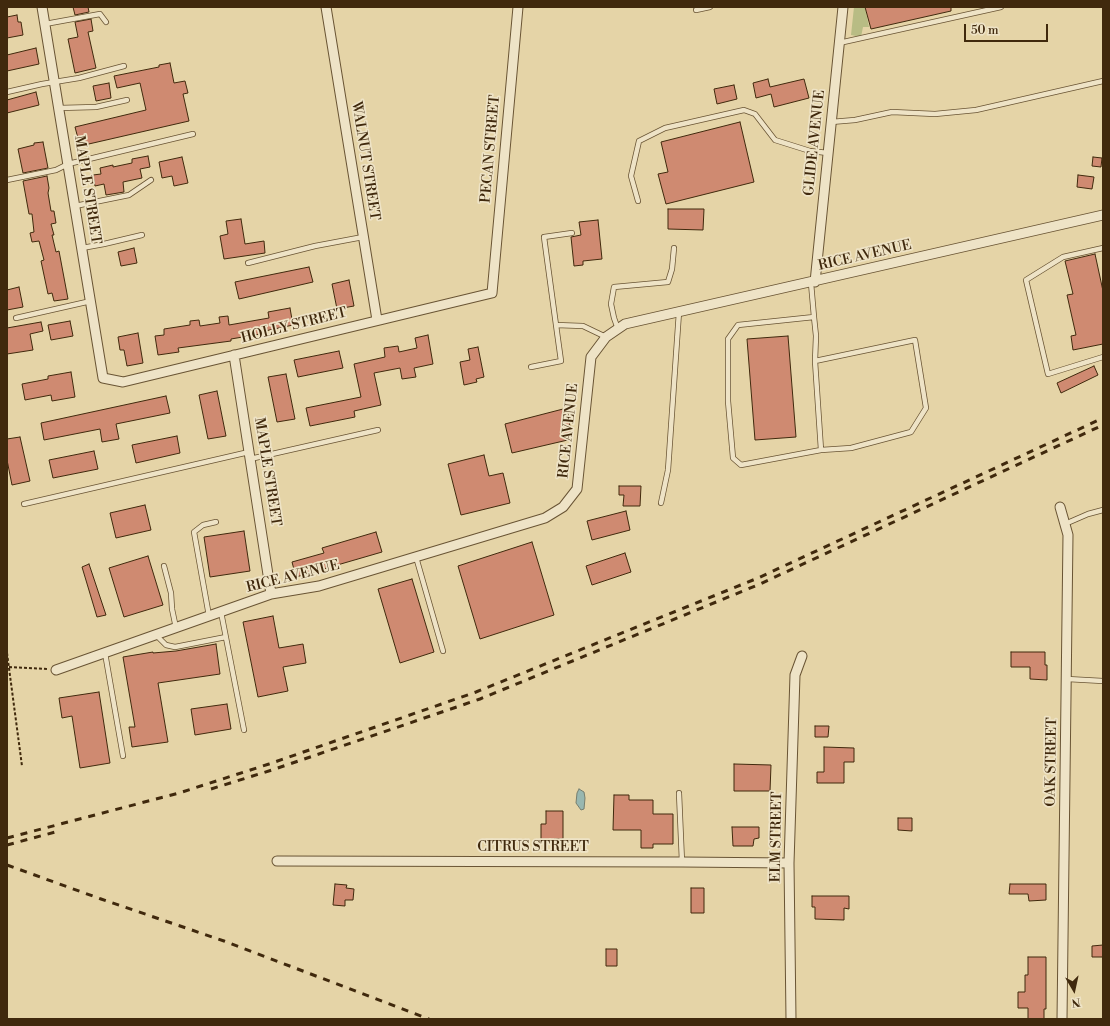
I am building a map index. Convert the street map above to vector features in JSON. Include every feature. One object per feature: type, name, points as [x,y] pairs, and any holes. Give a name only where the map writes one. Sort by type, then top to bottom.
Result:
[{"type":"street","name":"MAPLE STREET","points":[[42,7],[103,378]]},
{"type":"street","name":"WALNUT STREET","points":[[326,7],[377,320]]},
{"type":"street","name":"PECAN STREET","points":[[492,293],[518,7]]},
{"type":"street","name":"GLIDE AVENUE","points":[[813,282],[843,7]]},
{"type":"street","name":"RICE AVENUE","points":[[56,670],[271,594],[319,586],[545,518],[563,507],[577,489],[591,357],[606,337],[625,324],[1103,215]]},
{"type":"street","name":"HOLLY STREET","points":[[103,378],[123,382],[492,293]]},
{"type":"street","name":"MAPLE STREET","points":[[234,355],[271,594]]},
{"type":"street","name":"OAK STREET","points":[[1060,507],[1068,535],[1062,1019]]},
{"type":"street","name":"ELM STREET","points":[[791,1019],[789,863],[795,675],[802,656]]},
{"type":"street","name":"CITRUS STREET","points":[[277,862],[789,863]]},
{"type":"lane","points":[[696,10],[710,7]]},
{"type":"lane","points":[[839,43],[1001,7]]},
{"type":"lane","points":[[45,24],[100,14],[106,22]]},
{"type":"lane","points":[[7,92],[79,78],[124,66]]},
{"type":"lane","points":[[831,122],[855,120],[892,112],[935,114],[976,110],[1103,81]]},
{"type":"lane","points":[[59,108],[96,107],[127,100]]},
{"type":"lane","points":[[638,201],[632,176],[640,141],[665,128],[744,110],[755,114],[775,140],[810,151],[828,153]]},
{"type":"lane","points":[[7,180],[56,170],[68,164],[193,134]]},
{"type":"lane","points":[[75,206],[129,195],[151,180]]},
{"type":"lane","points":[[531,367],[561,362],[544,237],[572,233]]},
{"type":"lane","points":[[82,248],[142,235]]},
{"type":"lane","points":[[248,264],[315,246],[363,237]]},
{"type":"lane","points":[[618,329],[611,304],[614,287],[668,282],[672,269],[674,248]]},
{"type":"lane","points":[[1103,248],[1063,257],[1026,280],[1048,374],[1103,357]]},
{"type":"lane","points":[[813,282],[816,336],[815,361],[821,450]]},
{"type":"lane","points":[[16,318],[90,301]]},
{"type":"lane","points":[[661,503],[668,470],[679,312]]},
{"type":"lane","points":[[814,317],[738,326],[728,339],[728,401],[733,458],[741,464],[821,450],[851,448],[911,432],[926,408],[915,340],[815,361]]},
{"type":"lane","points":[[556,325],[583,326],[606,337]]},
{"type":"lane","points":[[24,504],[378,430]]},
{"type":"lane","points":[[1065,524],[1088,514],[1103,510]]},
{"type":"lane","points":[[209,616],[194,532],[203,525],[216,522]]},
{"type":"lane","points":[[416,557],[442,651]]},
{"type":"lane","points":[[164,566],[171,593],[172,609],[176,628]]},
{"type":"lane","points":[[221,612],[244,730]]},
{"type":"lane","points":[[156,635],[166,645],[175,647],[226,637]]},
{"type":"lane","points":[[105,653],[123,756]]},
{"type":"lane","points":[[1067,680],[1103,681]]},
{"type":"lane","points":[[679,793],[682,862]]},
{"type":"path","points":[[7,653],[22,766]]},
{"type":"path","points":[[9,667],[56,670]]},
{"type":"green space","points":[[854,7],[865,7],[869,27],[863,27],[861,37],[851,35]]},
{"type":"water","points":[[579,789],[584,792],[585,798],[584,809],[581,810],[576,803]]},
{"type":"building","points":[[73,7],[88,7],[89,12],[75,15]]},
{"type":"building","points":[[865,7],[951,7],[951,11],[871,29]]},
{"type":"building","points":[[17,15],[18,22],[21,22],[23,35],[7,38],[7,17]]},
{"type":"building","points":[[91,19],[93,31],[88,32],[96,68],[75,73],[68,39],[78,37],[75,22]]},
{"type":"building","points":[[36,48],[39,64],[7,71],[7,55]]},
{"type":"building","points":[[170,63],[174,83],[185,81],[188,93],[183,94],[189,121],[80,146],[75,127],[146,110],[140,83],[117,88],[114,76],[159,67],[159,65]]},
{"type":"building","points":[[768,79],[770,87],[804,79],[809,98],[774,107],[771,94],[756,98],[753,83]]},
{"type":"building","points":[[109,83],[111,98],[96,101],[93,86]]},
{"type":"building","points":[[734,85],[737,99],[717,104],[714,89]]},
{"type":"building","points":[[36,92],[39,105],[7,113],[7,100]]},
{"type":"building","points":[[740,122],[754,182],[666,204],[658,174],[668,172],[661,142]]},
{"type":"building","points":[[43,142],[48,168],[23,173],[18,149],[34,145],[34,143]]},
{"type":"building","points":[[148,156],[150,167],[140,169],[142,178],[123,182],[124,192],[106,195],[104,184],[95,186],[93,175],[101,174],[100,168],[132,163],[132,159]]},
{"type":"building","points":[[182,157],[188,183],[174,186],[172,176],[162,178],[159,162]]},
{"type":"building","points":[[1093,157],[1102,158],[1101,167],[1092,166]]},
{"type":"building","points":[[1078,175],[1094,177],[1092,189],[1077,187]]},
{"type":"building","points":[[47,176],[51,211],[54,211],[56,223],[51,224],[54,235],[52,235],[56,252],[59,251],[68,299],[54,301],[52,293],[48,294],[41,261],[44,260],[39,241],[32,242],[30,233],[34,232],[32,214],[29,214],[23,181]]},
{"type":"building","points":[[668,209],[704,209],[703,230],[668,229]]},
{"type":"building","points":[[241,219],[245,244],[264,241],[265,253],[224,259],[220,236],[228,234],[226,221]]},
{"type":"building","points":[[598,220],[602,259],[583,261],[583,265],[574,266],[571,237],[581,235],[579,222]]},
{"type":"building","points":[[134,248],[137,263],[121,266],[118,252]]},
{"type":"building","points":[[1095,254],[1103,291],[1103,344],[1073,350],[1071,336],[1076,335],[1067,295],[1073,294],[1065,261]]},
{"type":"building","points":[[309,267],[313,282],[239,299],[235,282]]},
{"type":"building","points":[[349,280],[354,306],[337,309],[332,284]]},
{"type":"building","points":[[19,287],[23,307],[7,310],[7,290]]},
{"type":"building","points":[[290,308],[293,325],[265,331],[266,333],[231,339],[231,341],[178,348],[179,352],[158,355],[155,336],[164,335],[164,329],[190,325],[190,321],[199,320],[200,326],[220,323],[219,317],[228,316],[229,325],[269,318],[268,312]]},
{"type":"building","points":[[70,321],[73,336],[51,340],[48,325]]},
{"type":"building","points":[[41,322],[43,331],[30,334],[33,350],[7,354],[7,328]]},
{"type":"building","points":[[138,333],[143,363],[127,366],[124,350],[120,350],[118,337]]},
{"type":"building","points":[[428,335],[433,364],[414,368],[416,377],[402,379],[400,368],[374,373],[381,405],[354,411],[355,417],[310,426],[306,408],[361,397],[354,364],[385,357],[384,348],[398,346],[399,352],[417,348],[415,338]]},
{"type":"building","points":[[788,336],[796,437],[755,440],[747,339]]},
{"type":"building","points":[[478,347],[484,377],[476,379],[477,382],[464,385],[460,362],[470,360],[468,349]]},
{"type":"building","points":[[339,351],[343,368],[298,377],[294,360]]},
{"type":"building","points":[[1094,366],[1098,375],[1061,393],[1057,383]]},
{"type":"building","points":[[71,372],[75,397],[52,401],[51,395],[25,400],[22,384],[48,379],[48,376]]},
{"type":"building","points":[[286,374],[295,419],[277,422],[268,377]]},
{"type":"building","points":[[217,391],[226,436],[208,439],[199,395]]},
{"type":"building","points":[[166,396],[170,413],[116,424],[119,439],[102,442],[100,429],[44,440],[41,423]]},
{"type":"building","points":[[567,408],[572,439],[512,453],[505,424]]},
{"type":"building","points":[[177,436],[180,453],[136,463],[132,445]]},
{"type":"building","points":[[20,437],[30,481],[12,485],[7,460],[7,439]]},
{"type":"building","points":[[94,451],[98,469],[53,478],[49,460]]},
{"type":"building","points":[[484,455],[489,476],[503,473],[510,503],[461,515],[448,464]]},
{"type":"building","points":[[619,486],[641,486],[640,506],[623,506],[624,495],[619,495]]},
{"type":"building","points":[[145,505],[151,530],[116,538],[110,513]]},
{"type":"building","points":[[626,511],[630,530],[592,540],[587,521]]},
{"type":"building","points":[[244,531],[250,571],[210,577],[204,537]]},
{"type":"building","points":[[376,532],[382,552],[296,577],[292,562],[324,553],[322,548]]},
{"type":"building","points":[[532,542],[554,615],[480,639],[458,566]]},
{"type":"building","points":[[625,553],[631,572],[592,585],[586,566]]},
{"type":"building","points":[[148,556],[163,605],[124,617],[109,568]]},
{"type":"building","points":[[89,564],[106,615],[97,617],[82,567]]},
{"type":"building","points":[[412,579],[434,652],[400,663],[378,589]]},
{"type":"building","points":[[273,616],[279,648],[303,644],[306,663],[283,667],[288,691],[258,697],[243,622]]},
{"type":"building","points":[[216,644],[220,674],[158,683],[168,742],[132,747],[129,727],[135,727],[123,657],[153,652],[176,651]]},
{"type":"building","points":[[1011,652],[1045,652],[1047,680],[1030,679],[1030,667],[1011,667]]},
{"type":"building","points":[[99,692],[110,763],[80,768],[72,716],[62,718],[59,698]]},
{"type":"building","points":[[227,704],[231,729],[195,735],[191,709]]},
{"type":"building","points":[[815,726],[829,726],[828,737],[815,737]]},
{"type":"building","points":[[824,747],[854,748],[854,762],[844,762],[844,783],[817,783],[817,772],[824,772]]},
{"type":"building","points":[[734,764],[771,765],[770,791],[734,791]]},
{"type":"building","points":[[614,795],[629,795],[629,800],[653,800],[653,814],[673,814],[673,844],[653,844],[653,848],[641,848],[641,830],[613,830]]},
{"type":"building","points":[[546,811],[563,811],[563,839],[554,839],[554,842],[541,843],[541,824],[546,824]]},
{"type":"building","points":[[898,818],[912,818],[912,831],[898,830]]},
{"type":"building","points":[[732,827],[759,827],[759,838],[754,839],[753,846],[733,846]]},
{"type":"building","points":[[335,884],[347,885],[346,888],[354,889],[353,900],[345,900],[345,906],[333,905]]},
{"type":"building","points":[[1010,884],[1046,884],[1046,900],[1029,901],[1028,894],[1009,894]]},
{"type":"building","points":[[691,888],[704,888],[704,913],[691,913]]},
{"type":"building","points":[[812,896],[849,896],[849,909],[844,908],[844,920],[815,919],[815,907],[812,907]]},
{"type":"building","points":[[1103,945],[1103,957],[1092,957],[1092,946]]},
{"type":"building","points":[[606,949],[617,949],[617,966],[606,966]]},
{"type":"building","points":[[1028,957],[1046,957],[1046,1009],[1044,1009],[1044,1019],[1028,1019],[1028,1008],[1018,1008],[1018,992],[1025,992],[1025,975],[1028,975]]},
{"type":"railway","points":[[7,838],[179,793],[269,764],[476,692],[758,578],[1103,418]]},
{"type":"railway","points":[[211,789],[272,770],[480,699],[760,584],[1103,425]]},
{"type":"railway","points":[[7,845],[59,831]]},
{"type":"railway","points":[[7,865],[224,941],[429,1019]]}]
